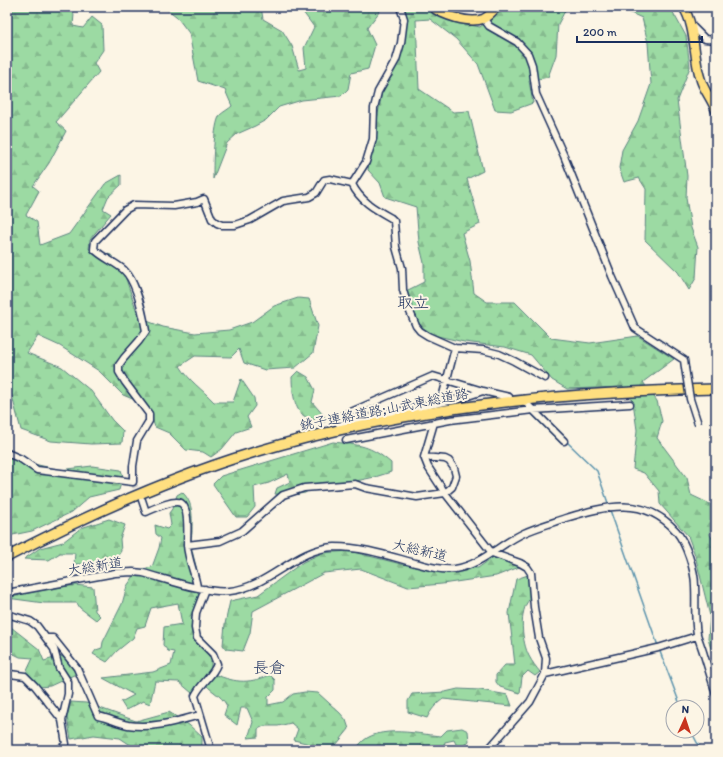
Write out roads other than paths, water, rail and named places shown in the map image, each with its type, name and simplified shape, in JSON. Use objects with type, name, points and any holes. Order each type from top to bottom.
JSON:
[{"type":"highway","name":"銚子連絡道路;山武東総道路","points":[[7,557],[84,518],[129,498],[211,466],[303,438],[370,423],[463,407],[622,392],[716,389]]},
{"type":"main road","points":[[432,7],[445,15],[469,20],[484,19],[497,7]]},
{"type":"main road","points":[[683,7],[687,13],[690,24],[699,76],[716,111]]},
{"type":"street","points":[[352,184],[366,162],[373,139],[374,108],[378,92],[396,60],[401,43],[404,19],[400,7]]},
{"type":"street","points":[[484,19],[489,26],[517,42],[528,54],[532,65],[536,94],[564,156],[612,276],[635,328],[684,360],[690,399],[698,424]]},
{"type":"street","points":[[690,24],[705,39],[716,40]]},
{"type":"street","points":[[7,453],[21,459],[37,470],[133,482],[133,466],[138,441],[149,420],[149,414],[119,372],[120,365],[146,331],[136,291],[130,276],[124,269],[94,249],[96,241],[125,210],[134,205],[174,206],[197,202],[204,199],[212,219],[222,225],[234,225],[250,220],[283,201],[309,197],[316,193],[324,180],[330,179],[352,184],[365,202],[394,221],[396,247],[402,268],[403,290],[408,307],[416,326],[420,331],[455,348],[483,350],[499,354],[514,360],[546,378]]},
{"type":"street","points":[[441,402],[455,348]]},
{"type":"street","points":[[483,392],[459,399],[339,424],[337,418],[433,376],[483,392],[509,397]]},
{"type":"street","points":[[525,401],[564,441]]},
{"type":"street","points":[[346,440],[450,420],[533,410],[630,404]]},
{"type":"street","points":[[434,423],[424,457],[428,467],[445,493],[492,553],[520,563],[527,567],[531,573],[539,638],[546,658],[545,674],[530,702],[488,750]]},
{"type":"street","points":[[187,545],[220,541],[242,531],[283,495],[304,488],[355,484],[372,489],[416,497],[445,493],[452,487],[456,476],[454,468],[449,461],[445,459],[424,457]]},
{"type":"street","points":[[142,500],[146,512],[175,502],[181,504],[186,512],[188,556],[196,578],[197,587]]},
{"type":"street","name":"大総新道","points":[[7,593],[115,573],[133,572],[143,573],[205,589],[229,592],[253,585],[308,554],[327,548],[354,548],[373,551],[447,570],[471,565],[524,533],[596,509],[620,506],[639,508],[653,513],[664,520],[676,531],[685,545],[696,584],[695,617],[697,636],[716,694]]},
{"type":"street","points":[[205,589],[196,613],[195,628],[197,638],[213,654],[217,664],[215,670],[197,690],[195,696],[211,750]]},
{"type":"street","points":[[7,614],[30,621],[37,626],[54,649],[59,668],[68,682],[68,694],[62,720],[66,744],[59,750]]},
{"type":"street","points":[[545,674],[658,648],[697,636]]},
{"type":"street","points":[[47,638],[53,638],[77,668],[98,716],[128,725],[148,726],[166,724],[200,715]]},
{"type":"street","points":[[7,676],[10,674],[25,676],[35,686],[62,720]]},
{"type":"waterway","points":[[566,441],[597,471],[609,506]]},
{"type":"waterway","points":[[610,510],[658,646]]},
{"type":"waterway","points":[[659,649],[678,699]]},
{"type":"waterway","points":[[695,739],[701,750]]},
{"type":"tunnel","points":[[434,423],[441,402]]},
{"type":"tunnel","points":[[133,482],[140,497]]},
{"type":"district","name":"取立","points":[[413,302]]},
{"type":"district","name":"長倉","points":[[269,667]]}]
